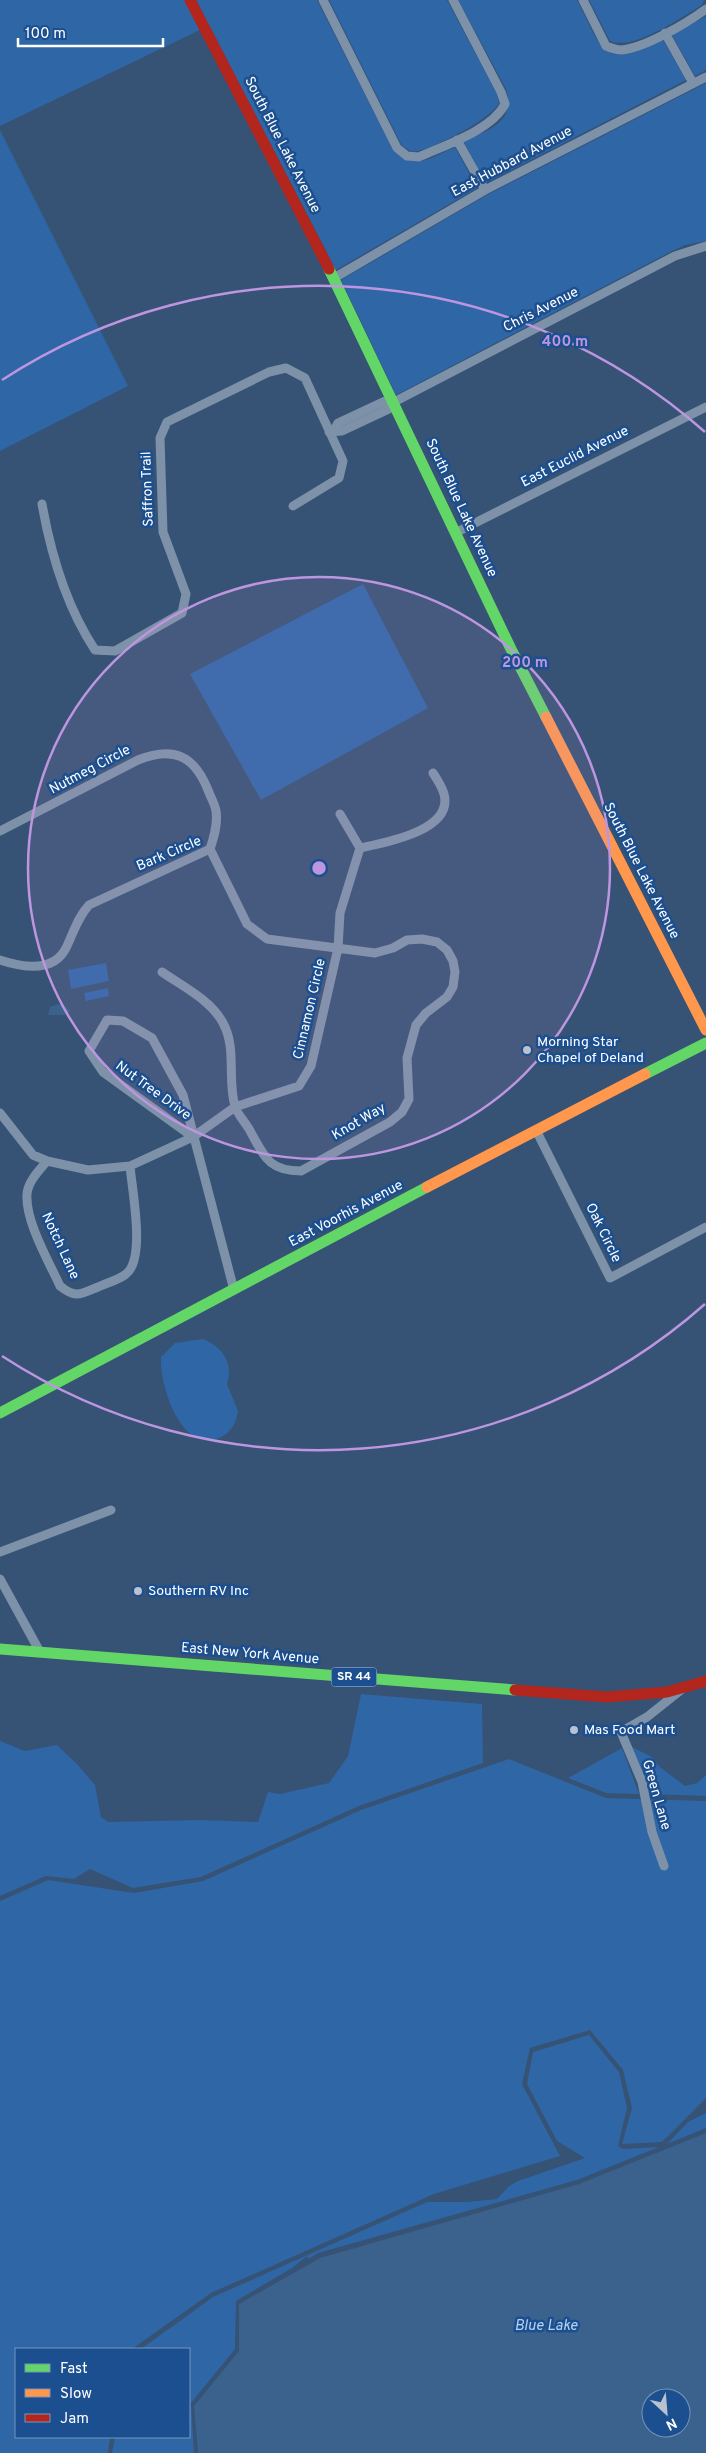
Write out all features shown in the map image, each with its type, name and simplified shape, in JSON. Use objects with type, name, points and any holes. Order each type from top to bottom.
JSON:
[{"type":"main road","name":"South Blue Lake Avenue","points":[[190,0],[334,278],[392,403],[457,532],[511,649],[706,1030]]},
{"type":"main road","name":"East Voorhis Avenue","points":[[0,1413],[536,1130],[706,1043]]},
{"type":"main road","name":"East New York Avenue","points":[[0,1649],[589,1696],[638,1696],[682,1689],[706,1681]]},
{"type":"street","points":[[323,0],[397,148],[407,156],[419,157],[491,122],[500,113],[505,104],[501,92],[453,0]]},
{"type":"street","points":[[583,0],[606,46],[618,50],[632,48],[665,33],[706,9]]},
{"type":"street","points":[[665,33],[693,83]]},
{"type":"street","name":"East Hubbard Avenue","points":[[334,278],[484,190],[706,77]]},
{"type":"street","points":[[457,140],[484,190]]},
{"type":"street","name":"Chris Avenue","points":[[331,431],[342,431],[389,408],[392,403],[675,256],[706,246]]},
{"type":"street","name":"Saffron Trail","points":[[42,504],[49,541],[59,574],[84,632],[95,650],[115,651],[182,613],[186,594],[164,532],[160,438],[167,422],[269,372],[286,368],[305,378],[331,431],[343,461],[339,478],[293,506]]},
{"type":"street","name":"East Euclid Avenue","points":[[457,532],[706,407]]},
{"type":"street","name":"Nutmeg Circle","points":[[0,831],[138,760],[151,755],[182,755],[193,764],[204,779],[216,811],[216,829],[210,849]]},
{"type":"street","points":[[340,814],[360,848],[396,841],[418,832],[436,819],[443,808],[445,795],[433,773]]},
{"type":"street","name":"Cinnamon Circle","points":[[0,1114],[33,1155],[47,1161],[88,1170],[130,1166],[193,1137],[235,1107],[299,1086],[311,1066],[338,948],[340,913],[360,848]]},
{"type":"street","name":"Bark Circle","points":[[0,960],[32,968],[58,960],[67,948],[80,915],[89,906],[210,849],[247,924],[267,939],[338,948]]},
{"type":"street","name":"Knot Way","points":[[162,972],[205,1002],[224,1024],[231,1056],[235,1107],[267,1161],[276,1168],[301,1171],[390,1122],[402,1112],[409,1099],[407,1058],[416,1025],[426,1012],[447,997],[453,987],[454,961],[447,950],[437,942],[422,938],[407,940],[393,948],[375,953],[338,948]]},
{"type":"street","name":"Nut Tree Drive","points":[[193,1137],[103,1072],[89,1051],[107,1020],[123,1021],[152,1038],[183,1095],[234,1290]]},
{"type":"street","name":"Oak Circle","points":[[536,1130],[610,1278],[706,1227]]},
{"type":"street","name":"Notch Lane","points":[[47,1161],[34,1175],[27,1192],[28,1208],[60,1286],[69,1294],[80,1295],[126,1274],[134,1264],[137,1250],[130,1166]]},
{"type":"street","points":[[0,1552],[111,1510]]},
{"type":"street","points":[[0,1578],[40,1652]]},
{"type":"street","name":"Green Lane","points":[[664,1866],[652,1832],[642,1782],[621,1732],[647,1717],[682,1689]]},
{"type":"shaded area","points":[[0,0],[185,0],[200,30],[0,126]]},
{"type":"shaded area","points":[[196,0],[317,0],[394,152],[402,158],[417,161],[432,158],[455,147],[477,188],[336,270]]},
{"type":"shaded area","points":[[329,0],[447,0],[497,94],[499,103],[486,117],[449,138],[418,151],[407,149],[401,144]]},
{"type":"shaded area","points":[[458,0],[577,0],[600,44],[607,51],[616,54],[627,54],[663,40],[686,80],[486,183],[464,142],[498,123],[504,117],[508,101],[506,89]]},
{"type":"shaded area","points":[[589,0],[704,0],[702,5],[657,32],[620,43],[610,41]]},
{"type":"shaded area","points":[[706,16],[706,70],[695,76],[672,35]]},
{"type":"shaded area","points":[[706,83],[706,241],[685,245],[672,251],[396,395],[341,280],[487,195]]},
{"type":"shaded area","points":[[0,130],[128,386],[0,451]]},
{"type":"shaded area","points":[[363,584],[428,708],[261,800],[190,674]]},
{"type":"shaded area","points":[[106,963],[109,981],[71,989],[68,970]]},
{"type":"shaded area","points":[[108,988],[109,996],[86,1001],[84,993]]},
{"type":"shaded area","points":[[203,1339],[216,1346],[225,1356],[229,1369],[227,1384],[238,1411],[232,1428],[223,1436],[209,1441],[196,1438],[185,1429],[176,1416],[169,1401],[161,1369],[161,1357],[175,1343]]},
{"type":"shaded area","points":[[361,1694],[482,1704],[483,1763],[359,1806],[201,1877],[133,1888],[90,1869],[74,1879],[46,1876],[0,1896],[0,1741],[25,1751],[57,1745],[95,1785],[101,1817],[108,1822],[201,1820],[258,1822],[268,1792],[280,1794],[329,1783],[348,1756]]},
{"type":"shaded area","points":[[632,1747],[652,1757],[660,1767],[685,1786],[697,1783],[706,1775],[706,1796],[649,1794]]},
{"type":"shaded area","points":[[622,1748],[639,1794],[606,1793],[568,1778]]},
{"type":"shaded area","points":[[509,1759],[606,1798],[706,1801],[706,2098],[662,2142],[622,2144],[632,2108],[623,2070],[590,2030],[530,2048],[522,2084],[560,2156],[434,2194],[211,2293],[133,2348],[15,2348],[15,2438],[110,2438],[108,2453],[0,2453],[0,1901],[48,1880],[134,1893],[203,1881],[361,1810]]},
{"type":"shaded area","points":[[589,2035],[619,2072],[627,2108],[618,2146],[623,2149],[659,2147],[577,2180],[318,2253],[308,2259],[307,2256],[292,2268],[236,2301],[235,2349],[191,2403],[194,2453],[112,2453],[115,2438],[190,2438],[190,2348],[142,2348],[213,2297],[427,2202],[467,2202],[497,2199],[509,2186],[518,2181],[585,2158],[557,2141],[527,2084],[533,2052]]},
{"type":"shaded area","points":[[706,2113],[706,2128],[667,2144],[688,2122]]},
{"type":"water","points":[[62,1003],[69,1010],[69,1013],[65,1015],[48,1015],[50,1007]]},
{"type":"water","name":"Blue Lake","points":[[706,2133],[706,2453],[198,2453],[194,2406],[239,2351],[239,2304],[320,2258],[579,2184]]},
{"type":"traffic: fast","points":[[329,269],[511,649],[546,717]]},
{"type":"traffic: fast","points":[[645,1074],[706,1043]]},
{"type":"traffic: fast","points":[[0,1413],[427,1187]]},
{"type":"traffic: fast","points":[[0,1649],[515,1690]]},
{"type":"traffic: slow","points":[[546,717],[706,1030]]},
{"type":"traffic: slow","points":[[427,1187],[645,1074]]},
{"type":"traffic: jam","points":[[190,0],[329,269]]},
{"type":"traffic: jam","points":[[515,1690],[607,1697],[667,1692],[706,1681]]},
{"type":"place","name":"Morning Star Chapel of Deland","points":[[527,1050]]},
{"type":"place","name":"Southern RV Inc","points":[[138,1591]]},
{"type":"place","name":"Mas Food Mart","points":[[574,1730]]}]
